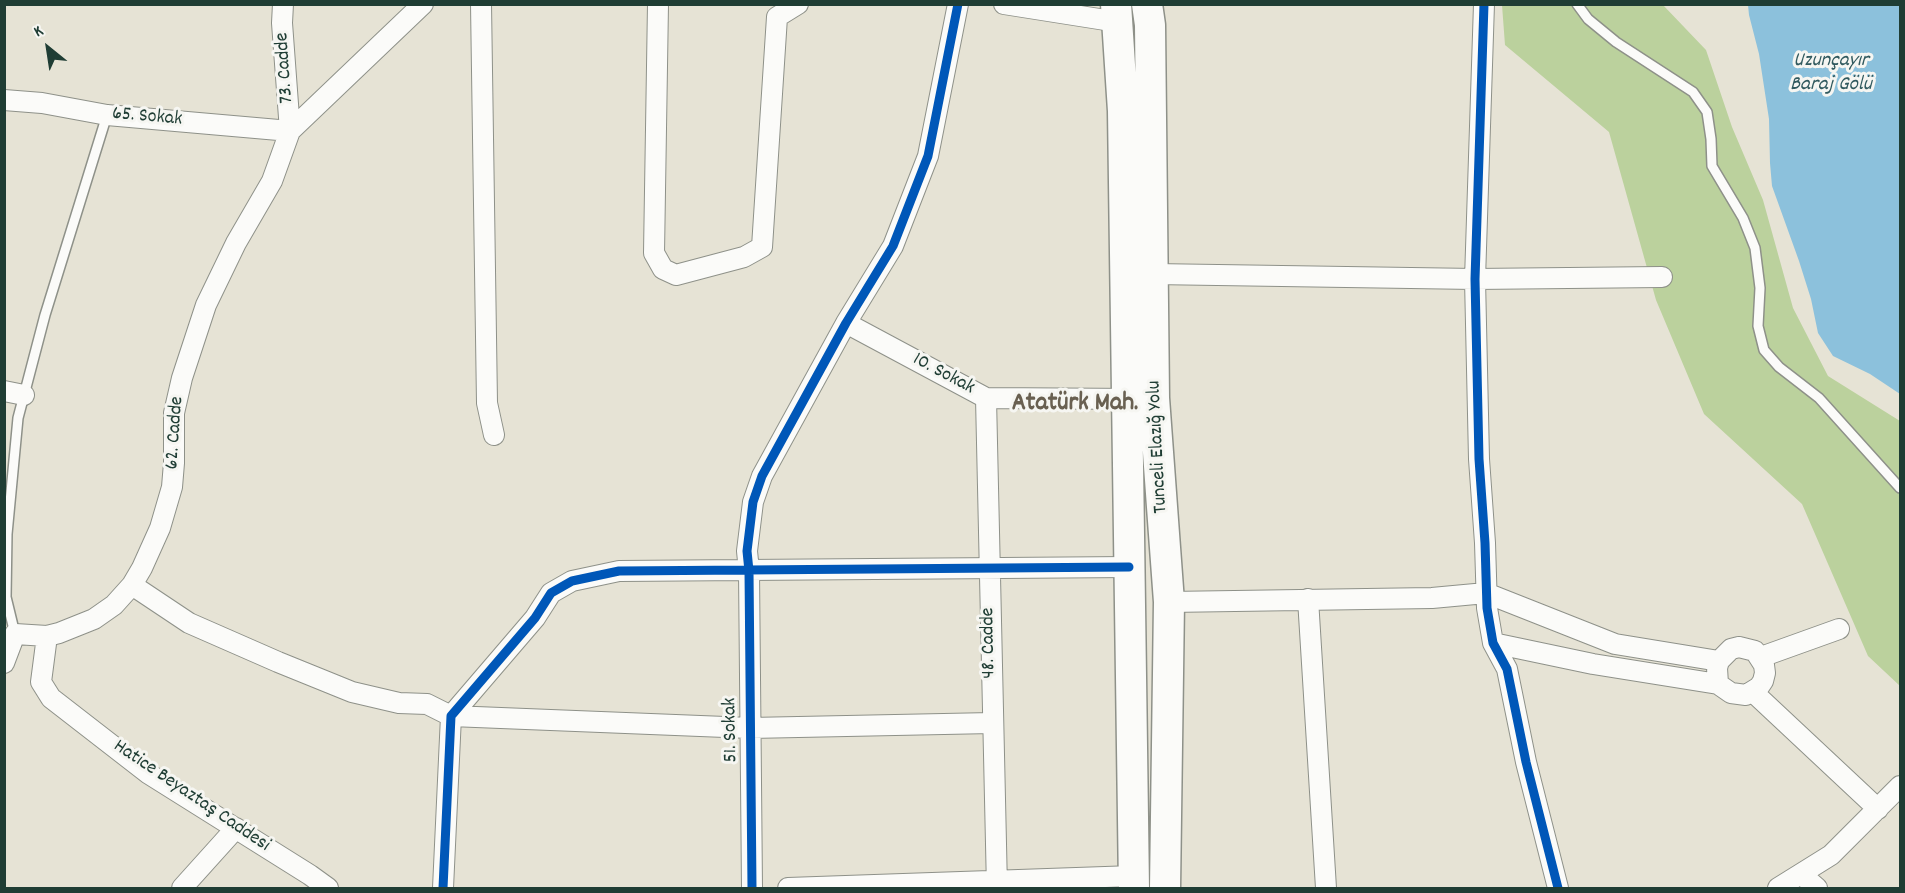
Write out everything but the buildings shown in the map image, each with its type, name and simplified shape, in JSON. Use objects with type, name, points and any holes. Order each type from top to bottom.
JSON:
[{"type":"main road","name":"Tunceli Elazığ Yolu","points":[[1134,882],[1130,567],[1141,399],[1153,274],[1148,4]]},
{"type":"main road","name":"Tunceli Elazığ Yolu","points":[[1117,13],[1141,399],[1169,602],[1165,888]]},
{"type":"street","name":"73. Cadde","points":[[283,4],[282,23],[290,131]]},
{"type":"street","points":[[290,131],[423,4]]},
{"type":"street","points":[[481,4],[487,403],[494,435]]},
{"type":"street","points":[[658,4],[655,75],[654,253],[663,269],[676,274],[744,258],[762,247],[777,18],[798,4]]},
{"type":"street","name":"51. Sokak","points":[[752,888],[747,550],[753,502],[762,476],[846,324],[893,246],[928,156],[958,4]]},
{"type":"street","points":[[1004,4],[1117,13]]},
{"type":"street","points":[[1484,4],[1475,279],[1479,459],[1486,593],[1493,643],[1507,669],[1558,888]]},
{"type":"street","name":"65. Sokak","points":[[4,100],[42,103],[107,115],[290,131]]},
{"type":"street","name":"62. Cadde","points":[[10,634],[47,636],[93,619],[114,605],[132,585],[142,568],[160,528],[172,487],[174,413],[182,378],[206,305],[236,243],[272,181],[290,131]]},
{"type":"street","points":[[1153,274],[1475,279],[1662,277]]},
{"type":"street","name":"10. Sokak","points":[[846,324],[986,398],[1141,399]]},
{"type":"street","points":[[4,391],[24,395]]},
{"type":"street","name":"48. Cadde","points":[[986,398],[997,885]]},
{"type":"street","points":[[443,888],[451,716],[535,618],[551,593],[572,581],[619,572],[1130,567]]},
{"type":"street","points":[[132,585],[189,623],[278,662],[352,692],[399,703],[427,705],[451,716],[750,728],[992,723]]},
{"type":"street","points":[[1169,602],[1432,598],[1486,593],[1615,645],[1719,661]]},
{"type":"street","points":[[1308,599],[1326,888]]},
{"type":"street","points":[[1761,657],[1839,629]]},
{"type":"street","points":[[4,663],[10,634]]},
{"type":"street","name":"Hatice Beyaztaş Caddesi","points":[[47,636],[41,682],[51,698],[149,774],[328,888]]},
{"type":"street","points":[[1493,643],[1593,664],[1718,684],[1738,695],[1753,692],[1763,681],[1765,673],[1761,657],[1755,651],[1739,647],[1731,649],[1719,661],[1718,684]]},
{"type":"street","points":[[1753,692],[1878,809]]},
{"type":"street","points":[[1778,888],[1831,855],[1900,786]]},
{"type":"street","points":[[182,888],[236,828]]},
{"type":"street","points":[[1801,874],[1817,888]]},
{"type":"street","points":[[788,888],[1134,882]]},
{"type":"lane","points":[[1576,4],[1588,19],[1616,42],[1694,92],[1707,112],[1712,166],[1743,218],[1755,248],[1760,288],[1758,326],[1764,350],[1779,367],[1819,398],[1900,488]]},
{"type":"lane","points":[[10,634],[6,597],[7,534],[18,418],[45,315],[107,115]]},
{"type":"green space","points":[[1502,5],[1663,5],[1706,50],[1732,127],[1763,200],[1793,308],[1828,376],[1900,421],[1900,686],[1868,656],[1802,504],[1704,414],[1656,300],[1609,132],[1505,45]]},
{"type":"water","name":"Uzunçayır Baraj Gölü","points":[[1748,5],[1900,5],[1900,394],[1870,374],[1833,356],[1818,333],[1811,299],[1772,186],[1769,119],[1759,54]]},
{"type":"cycle path","points":[[752,888],[747,551],[753,502],[762,476],[846,323],[893,246],[928,156],[958,4]]},
{"type":"cycle path","points":[[1484,4],[1475,279],[1479,459],[1487,608],[1493,643],[1507,669],[1526,762],[1558,888]]},
{"type":"cycle path","points":[[443,888],[451,716],[535,618],[551,593],[572,581],[619,571],[1129,567]]},
{"type":"district","name":"Atatürk Mah.","points":[[1075,405]]}]
